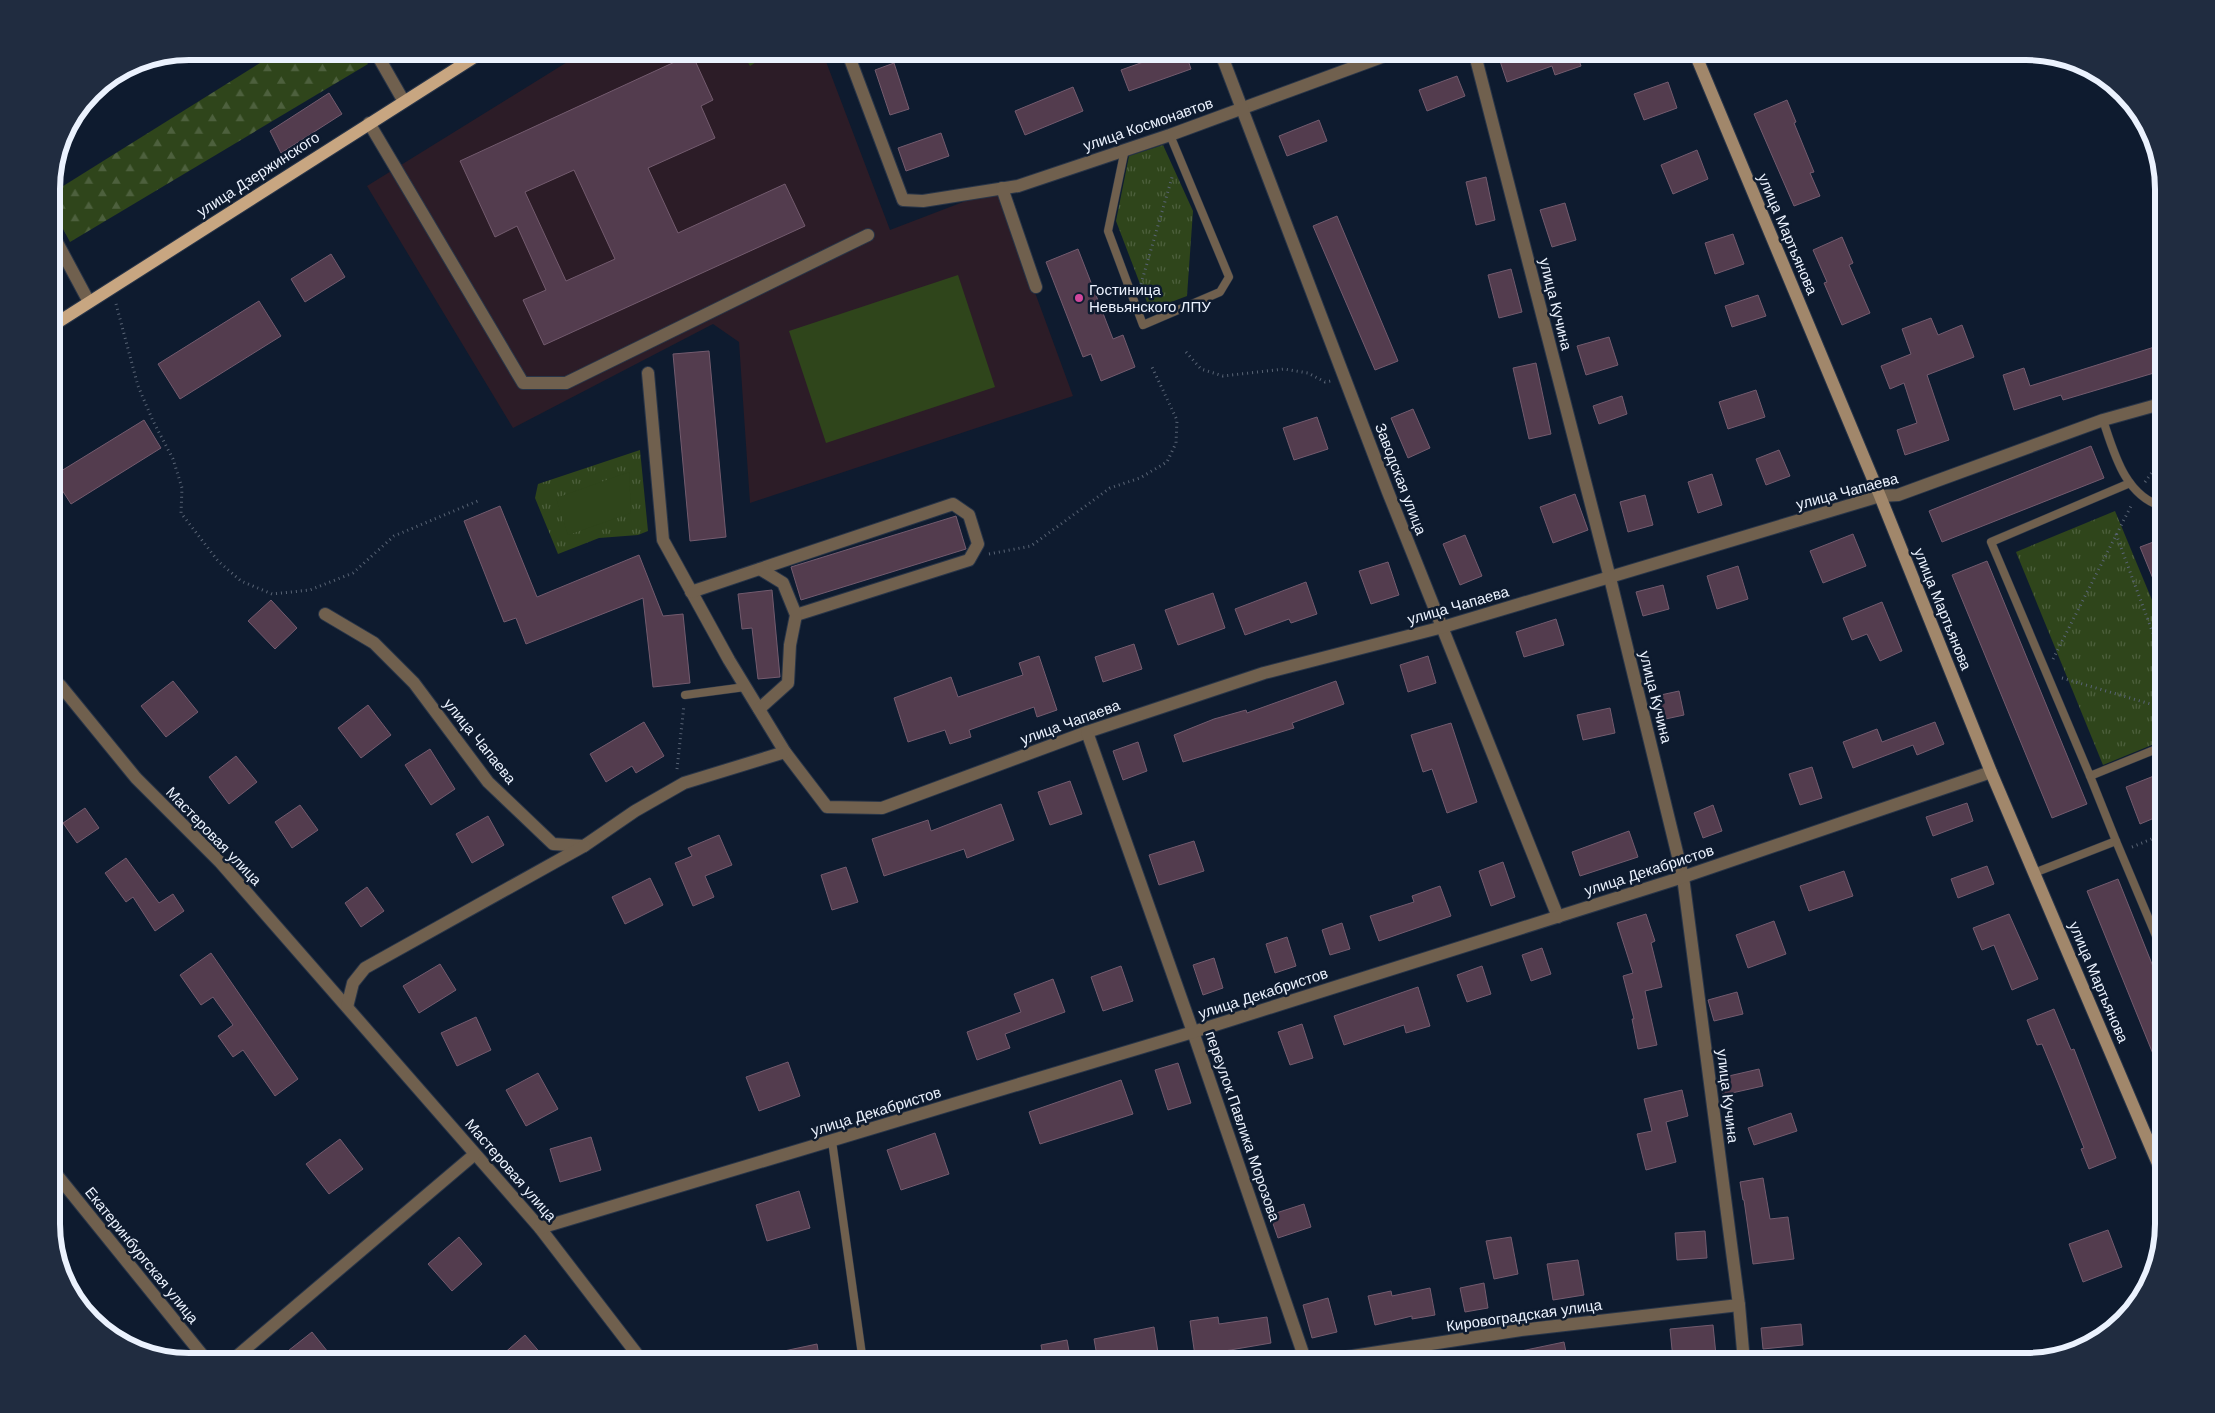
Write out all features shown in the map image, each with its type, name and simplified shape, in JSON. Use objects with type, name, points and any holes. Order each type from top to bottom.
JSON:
[{"type":"main road","name":"улица Дзержинского","points":[[60,321],[403,100],[469,60]]},
{"type":"main road","name":"улица Мартьянова","points":[[1698,60],[1880,496],[1991,772],[2155,1157]]},
{"type":"street","points":[[380,60],[403,100]]},
{"type":"street","name":"улица Космонавтов","points":[[850,60],[903,200],[923,201],[1018,186],[1170,135],[1373,60]]},
{"type":"street","name":"Заводская улица","points":[[1223,60],[1345,378],[1558,917]]},
{"type":"street","name":"улица Кучина","points":[[1476,60],[1610,578],[1683,877],[1739,1305],[1743,1353]]},
{"type":"street","points":[[369,123],[523,384],[566,383],[868,235]]},
{"type":"street","points":[[1002,188],[1036,286]]},
{"type":"street","points":[[60,248],[89,302]]},
{"type":"street","name":"улица Чапаева","points":[[648,373],[663,540],[745,687],[785,752],[827,807],[882,808],[1087,732],[1264,673],[1443,627],[1880,496],[1898,495],[2103,420],[2155,406]]},
{"type":"street","points":[[692,592],[953,504],[969,515],[978,544],[969,560],[796,615]]},
{"type":"street","points":[[759,709],[788,683],[790,645],[796,615],[784,583],[760,569]]},
{"type":"street","name":"улица Чапаева","points":[[325,614],[374,643],[414,683],[488,782],[553,844],[584,846]]},
{"type":"street","name":"Мастеровая улица","points":[[60,685],[136,778],[220,862],[540,1228],[636,1353]]},
{"type":"street","name":"переулок Павлика Морозова","points":[[1087,732],[1193,1032],[1303,1353]]},
{"type":"street","points":[[346,1007],[353,984],[365,968],[584,846],[684,783],[785,752]]},
{"type":"street","name":"улица Декабристов","points":[[540,1228],[1193,1032],[1683,877],[1991,772]]},
{"type":"street","points":[[241,1353],[475,1154]]},
{"type":"street","name":"Екатеринбургская улица","points":[[60,1179],[201,1353]]},
{"type":"street","name":"Кировоградская улица","points":[[1372,1353],[1521,1330],[1739,1305]]},
{"type":"lane","points":[[1124,149],[1108,231],[1143,325],[1220,292],[1229,277],[1170,135]]},
{"type":"lane","points":[[2103,420],[2119,466],[2138,493],[2155,502]]},
{"type":"lane","points":[[2130,482],[1991,542],[2155,933]]},
{"type":"lane","points":[[685,695],[745,687]]},
{"type":"lane","points":[[2090,776],[2155,750]]},
{"type":"lane","points":[[2034,873],[2116,842]]},
{"type":"lane","points":[[832,1141],[862,1353]]},
{"type":"path","points":[[1136,304],[1178,154]]},
{"type":"path","points":[[112,286],[138,386],[152,421],[173,459],[182,488],[181,513],[218,561],[241,581],[272,594],[310,590],[353,573],[394,536],[480,500]]},
{"type":"path","points":[[1186,352],[1200,369],[1223,376],[1284,368],[1308,373],[1325,382],[1345,378]]},
{"type":"path","points":[[972,555],[999,554],[1031,546],[1110,488],[1140,478],[1167,462],[1176,443],[1178,420],[1151,365]]},
{"type":"path","points":[[2155,469],[2138,493],[2116,534],[2046,673],[2155,706]]},
{"type":"path","points":[[2116,534],[2155,639]]},
{"type":"path","points":[[672,790],[677,769],[685,695]]},
{"type":"path","points":[[2121,852],[2155,838]]},
{"type":"shaded area","points":[[570,60],[825,60],[890,230],[997,189],[1073,396],[750,503],[739,342],[713,324],[513,428],[367,186]]},
{"type":"green space","points":[[265,60],[366,60],[368,64],[70,242],[60,223],[60,188]]},
{"type":"green space","points":[[746,60],[760,60],[750,66]]},
{"type":"green space","points":[[1163,145],[1193,211],[1187,296],[1150,310],[1116,221],[1129,156]]},
{"type":"green space","points":[[958,275],[995,387],[826,443],[789,331]]},
{"type":"green space","points":[[640,450],[648,531],[638,535],[599,538],[558,554],[535,498],[538,484]]},
{"type":"green space","points":[[629,472],[631,513],[568,535],[556,498]]},
{"type":"green space","points":[[2115,511],[2155,607],[2155,744],[2103,765],[2016,552]]},
{"type":"building","points":[[679,60],[695,60],[713,100],[701,106],[715,138],[648,168],[678,233],[785,184],[805,226],[544,345],[523,300],[546,290],[517,226],[495,237],[460,161]],"holes":[[[574,170],[615,259],[566,281],[525,192]]]},
{"type":"building","points":[[1149,60],[1188,60],[1191,69],[1129,91],[1121,70]]},
{"type":"building","points":[[1500,60],[1579,60],[1581,66],[1555,75],[1552,66],[1507,82]]},
{"type":"building","points":[[894,63],[909,109],[890,115],[875,70]]},
{"type":"building","points":[[1457,76],[1465,96],[1427,111],[1419,90]]},
{"type":"building","points":[[1668,82],[1677,108],[1644,120],[1634,94]]},
{"type":"building","points":[[1073,87],[1083,111],[1025,135],[1015,111]]},
{"type":"building","points":[[329,93],[342,114],[281,153],[270,131]]},
{"type":"building","points":[[1787,100],[1796,122],[1794,123],[1814,172],[1810,173],[1820,196],[1794,206],[1754,114]]},
{"type":"building","points":[[1319,120],[1327,141],[1287,156],[1279,136]]},
{"type":"building","points":[[941,133],[949,156],[906,171],[898,148]]},
{"type":"building","points":[[1697,150],[1708,179],[1673,194],[1661,165]]},
{"type":"building","points":[[1486,177],[1495,220],[1476,225],[1466,182]]},
{"type":"building","points":[[1565,203],[1576,240],[1552,247],[1540,210]]},
{"type":"building","points":[[1337,216],[1398,361],[1375,370],[1313,226]]},
{"type":"building","points":[[1733,234],[1744,264],[1715,274],[1705,243]]},
{"type":"building","points":[[1842,237],[1853,263],[1849,265],[1870,313],[1842,325],[1824,283],[1827,282],[1813,250]]},
{"type":"building","name":"Гостиница Невьянского ЛПУ","points":[[1078,249],[1113,339],[1123,335],[1135,367],[1101,381],[1091,354],[1083,357],[1046,262]]},
{"type":"building","points":[[331,254],[345,277],[305,302],[291,279]]},
{"type":"building","points":[[1511,269],[1522,312],[1499,318],[1488,275]]},
{"type":"building","points":[[1758,295],[1766,316],[1732,327],[1725,306]]},
{"type":"building","points":[[259,301],[281,336],[180,399],[158,364]]},
{"type":"building","points":[[1931,318],[1938,335],[1962,325],[1974,357],[1927,375],[1949,440],[1905,455],[1897,430],[1917,423],[1904,383],[1890,389],[1881,366],[1911,354],[1902,329]]},
{"type":"building","points":[[1609,337],[1618,365],[1586,375],[1577,346]]},
{"type":"building","points":[[2155,347],[2155,373],[2063,400],[2061,395],[2014,410],[2003,375],[2024,368],[2030,386]]},
{"type":"building","points":[[709,351],[726,537],[690,541],[673,354]]},
{"type":"building","points":[[1536,363],[1551,434],[1529,439],[1513,368]]},
{"type":"building","points":[[1756,390],[1765,417],[1728,429],[1719,402]]},
{"type":"building","points":[[1622,396],[1627,414],[1599,424],[1593,406]]},
{"type":"building","points":[[1413,409],[1430,448],[1408,458],[1391,418]]},
{"type":"building","points":[[1317,417],[1328,449],[1294,460],[1283,428]]},
{"type":"building","points":[[144,420],[161,448],[71,504],[60,487],[60,472]]},
{"type":"building","points":[[2091,446],[2104,478],[1942,542],[1929,511]]},
{"type":"building","points":[[1779,450],[1790,476],[1766,485],[1756,459]]},
{"type":"building","points":[[1712,474],[1722,505],[1698,513],[1688,482]]},
{"type":"building","points":[[1575,494],[1588,530],[1553,543],[1540,507]]},
{"type":"building","points":[[1645,495],[1653,525],[1628,532],[1620,502]]},
{"type":"building","points":[[500,506],[537,597],[639,555],[663,616],[683,614],[690,683],[653,687],[643,598],[526,644],[516,618],[504,622],[464,521]]},
{"type":"building","points":[[956,516],[966,549],[801,600],[791,567]]},
{"type":"building","points":[[1853,534],[1866,566],[1823,583],[1810,551]]},
{"type":"building","points":[[1465,535],[1482,576],[1460,585],[1443,544]]},
{"type":"building","points":[[2155,541],[2155,584],[2140,547]]},
{"type":"building","points":[[1987,561],[2087,804],[2052,818],[1952,575]]},
{"type":"building","points":[[1388,562],[1399,595],[1371,604],[1359,571]]},
{"type":"building","points":[[1738,566],[1748,599],[1717,609],[1707,576]]},
{"type":"building","points":[[1306,582],[1317,614],[1291,623],[1289,619],[1245,635],[1235,609]]},
{"type":"building","points":[[1663,585],[1669,609],[1643,616],[1636,592]]},
{"type":"building","points":[[772,590],[780,677],[758,679],[752,628],[742,629],[738,594]]},
{"type":"building","points":[[1213,593],[1225,628],[1178,645],[1165,610]]},
{"type":"building","points":[[271,600],[297,628],[275,649],[248,621]]},
{"type":"building","points":[[1882,602],[1902,651],[1880,661],[1867,634],[1852,640],[1843,618]]},
{"type":"building","points":[[1556,619],[1564,645],[1524,657],[1516,632]]},
{"type":"building","points":[[1134,644],[1142,669],[1103,682],[1095,657]]},
{"type":"building","points":[[1039,656],[1057,710],[1037,717],[1034,707],[969,730],[971,737],[950,744],[945,730],[908,742],[894,698],[951,677],[958,697],[1023,675],[1019,663]]},
{"type":"building","points":[[1428,656],[1436,683],[1408,692],[1400,665]]},
{"type":"building","points":[[173,681],[198,712],[166,737],[141,706]]},
{"type":"building","points":[[1336,681],[1344,704],[1292,723],[1294,728],[1183,762],[1174,735],[1214,719],[1246,710],[1247,713]]},
{"type":"building","points":[[1679,691],[1684,715],[1661,720],[1656,696]]},
{"type":"building","points":[[368,705],[391,735],[361,758],[338,728]]},
{"type":"building","points":[[1610,708],[1615,733],[1583,740],[1577,715]]},
{"type":"building","points":[[644,722],[664,756],[636,773],[632,766],[606,782],[590,754]]},
{"type":"building","points":[[1935,722],[1944,744],[1917,755],[1913,745],[1853,768],[1843,742],[1877,729],[1882,742]]},
{"type":"building","points":[[1451,723],[1477,802],[1447,813],[1432,769],[1423,772],[1411,735]]},
{"type":"building","points":[[1138,742],[1147,771],[1123,780],[1113,751]]},
{"type":"building","points":[[430,749],[455,789],[431,805],[405,765]]},
{"type":"building","points":[[236,756],[257,782],[229,804],[209,777]]},
{"type":"building","points":[[1812,767],[1822,798],[1800,805],[1789,774]]},
{"type":"building","points":[[2155,776],[2155,818],[2140,824],[2126,787]]},
{"type":"building","points":[[1070,781],[1082,814],[1050,825],[1038,792]]},
{"type":"building","points":[[1967,803],[1973,821],[1933,836],[1926,817]]},
{"type":"building","points":[[1001,804],[1014,840],[967,858],[964,849],[884,876],[872,839],[928,820],[931,831]]},
{"type":"building","points":[[300,805],[318,830],[292,848],[275,822]]},
{"type":"building","points":[[1713,805],[1722,831],[1703,838],[1694,813]]},
{"type":"building","points":[[85,808],[99,828],[77,843],[63,823]]},
{"type":"building","points":[[488,816],[504,845],[472,863],[456,834]]},
{"type":"building","points":[[1629,831],[1638,857],[1580,876],[1572,852]]},
{"type":"building","points":[[719,835],[732,865],[705,876],[714,897],[693,906],[675,863],[692,856],[688,848]]},
{"type":"building","points":[[1194,841],[1204,871],[1159,885],[1149,855]]},
{"type":"building","points":[[126,858],[159,903],[173,894],[184,911],[155,931],[133,897],[126,902],[105,873]]},
{"type":"building","points":[[1503,862],[1515,897],[1491,906],[1479,871]]},
{"type":"building","points":[[1987,866],[1994,884],[1958,898],[1951,879]]},
{"type":"building","points":[[846,867],[858,902],[832,910],[821,875]]},
{"type":"building","points":[[1844,871],[1853,896],[1809,911],[1800,886]]},
{"type":"building","points":[[650,878],[663,905],[625,924],[612,897]]},
{"type":"building","points":[[2118,879],[2155,972],[2155,1059],[2087,891]]},
{"type":"building","points":[[1440,886],[1451,916],[1379,941],[1370,916],[1414,902],[1412,896]]},
{"type":"building","points":[[367,887],[384,911],[361,927],[345,903]]},
{"type":"building","points":[[1646,914],[1655,941],[1651,943],[1662,987],[1645,991],[1657,1045],[1638,1049],[1632,1019],[1634,1019],[1623,976],[1633,973],[1617,923]]},
{"type":"building","points":[[2009,914],[2038,979],[2012,990],[1994,945],[1982,950],[1973,928]]},
{"type":"building","points":[[1774,921],[1786,954],[1748,968],[1736,935]]},
{"type":"building","points":[[1342,923],[1350,949],[1330,955],[1322,930]]},
{"type":"building","points":[[1287,937],[1296,966],[1275,973],[1266,944]]},
{"type":"building","points":[[1542,948],[1551,974],[1531,981],[1522,955]]},
{"type":"building","points":[[211,953],[298,1079],[275,1096],[243,1050],[233,1057],[218,1036],[233,1025],[213,997],[201,1005],[180,975]]},
{"type":"building","points":[[1214,958],[1223,988],[1203,995],[1193,965]]},
{"type":"building","points":[[440,964],[456,990],[419,1013],[403,986]]},
{"type":"building","points":[[1121,966],[1133,1001],[1103,1011],[1091,977]]},
{"type":"building","points":[[1482,966],[1491,994],[1467,1002],[1457,975]]},
{"type":"building","points":[[1053,979],[1065,1012],[1005,1034],[1010,1048],[977,1060],[967,1032],[1021,1012],[1014,994]]},
{"type":"building","points":[[1418,987],[1430,1026],[1406,1033],[1404,1025],[1344,1045],[1334,1016]]},
{"type":"building","points":[[1737,992],[1743,1014],[1714,1021],[1708,1000]]},
{"type":"building","points":[[2054,1009],[2071,1050],[2074,1049],[2116,1158],[2089,1169],[2081,1149],[2084,1148],[2042,1044],[2037,1045],[2027,1020]]},
{"type":"building","points":[[476,1017],[491,1050],[457,1066],[441,1033]]},
{"type":"building","points":[[1302,1024],[1313,1058],[1290,1065],[1278,1032]]},
{"type":"building","points":[[788,1062],[800,1096],[759,1111],[746,1077]]},
{"type":"building","points":[[1178,1063],[1191,1103],[1168,1110],[1155,1070]]},
{"type":"building","points":[[1759,1069],[1763,1086],[1723,1095],[1720,1078]]},
{"type":"building","points":[[538,1073],[558,1109],[526,1126],[506,1090]]},
{"type":"building","points":[[1121,1080],[1133,1114],[1040,1144],[1029,1112]]},
{"type":"building","points":[[1682,1090],[1688,1116],[1666,1122],[1676,1162],[1646,1170],[1637,1134],[1652,1131],[1644,1099]]},
{"type":"building","points":[[1791,1113],[1797,1131],[1754,1145],[1748,1128]]},
{"type":"building","points":[[935,1133],[949,1174],[901,1190],[887,1150]]},
{"type":"building","points":[[591,1137],[601,1170],[560,1182],[550,1149]]},
{"type":"building","points":[[340,1139],[363,1169],[329,1194],[306,1164]]},
{"type":"building","points":[[1763,1178],[1770,1219],[1788,1217],[1794,1259],[1753,1264],[1740,1182]]},
{"type":"building","points":[[799,1191],[810,1228],[767,1241],[756,1205]]},
{"type":"building","points":[[1304,1204],[1311,1227],[1278,1238],[1270,1215]]},
{"type":"building","points":[[2108,1230],[2122,1267],[2083,1282],[2069,1244]]},
{"type":"building","points":[[1705,1231],[1707,1258],[1677,1260],[1675,1233]]},
{"type":"building","points":[[459,1237],[482,1264],[452,1291],[428,1264]]},
{"type":"building","points":[[1511,1237],[1518,1274],[1494,1279],[1486,1241]]},
{"type":"building","points":[[1578,1260],[1584,1295],[1553,1300],[1547,1264]]},
{"type":"building","points":[[1484,1283],[1488,1308],[1465,1312],[1460,1288]]},
{"type":"building","points":[[1430,1288],[1435,1315],[1412,1319],[1412,1316],[1375,1325],[1368,1296],[1391,1291],[1392,1296]]},
{"type":"building","points":[[1328,1298],[1337,1332],[1312,1338],[1303,1305]]},
{"type":"building","points":[[1218,1317],[1219,1324],[1267,1317],[1271,1343],[1213,1353],[1195,1353],[1190,1321]]},
{"type":"building","points":[[1801,1324],[1803,1345],[1763,1349],[1761,1328]]},
{"type":"building","points":[[1713,1325],[1716,1353],[1672,1353],[1670,1329]]},
{"type":"building","points":[[1154,1327],[1158,1353],[1096,1353],[1094,1339]]},
{"type":"building","points":[[312,1332],[329,1353],[285,1353]]},
{"type":"building","points":[[525,1335],[540,1353],[504,1353]]},
{"type":"building","points":[[1067,1340],[1069,1353],[1042,1353],[1041,1345]]},
{"type":"building","points":[[1564,1342],[1566,1353],[1512,1353]]},
{"type":"building","points":[[817,1344],[818,1353],[774,1353]]},
{"type":"place","name":"Гостиница Невьянского ЛПУ","points":[[1079,298]]}]
